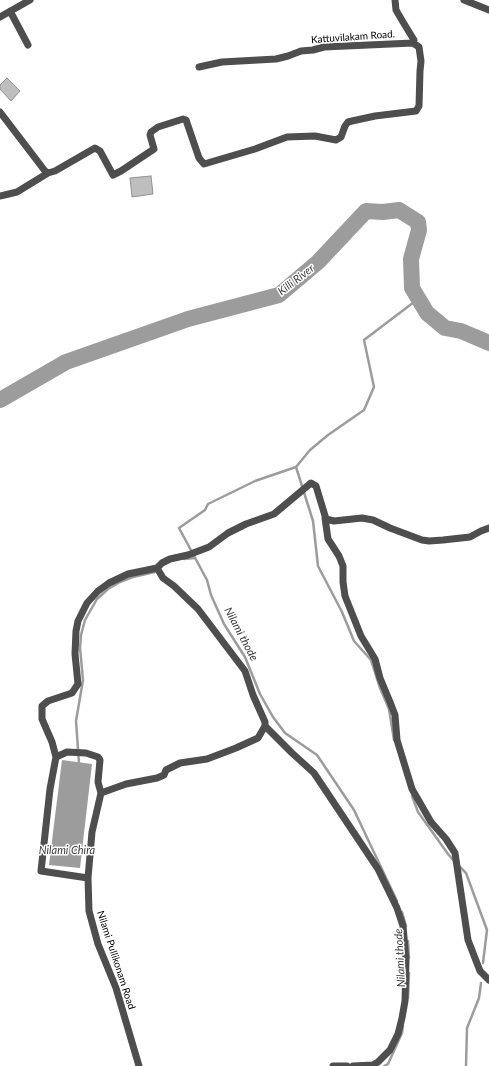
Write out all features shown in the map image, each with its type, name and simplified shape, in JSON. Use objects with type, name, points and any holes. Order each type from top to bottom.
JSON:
[{"type":"street","points":[[0,17],[30,0]]},
{"type":"street","name":"Kattuvilakam Road.","points":[[199,67],[222,62],[276,59],[288,56],[301,50],[313,50],[324,47],[413,43],[414,40],[396,10],[395,0]]},
{"type":"street","points":[[464,0],[489,10]]},
{"type":"street","points":[[10,11],[28,44]]},
{"type":"street","points":[[0,196],[17,192],[48,173],[56,171],[95,148],[100,151],[113,175],[122,171],[154,148],[150,135],[151,132],[158,127],[183,119],[186,120],[199,158],[204,164],[255,149],[287,137],[314,136],[336,140],[341,138],[348,122],[375,116],[416,111],[419,106],[421,61],[419,47],[413,43]]},
{"type":"street","points":[[0,112],[48,173]]},
{"type":"street","points":[[88,878],[41,871],[50,789],[56,757],[52,742],[42,719],[42,706],[48,700],[72,694],[78,684],[75,654],[76,631],[78,621],[86,604],[108,583],[128,574],[157,568],[162,563],[170,559],[198,552],[209,547],[228,533],[246,524],[274,514],[311,483],[316,486],[325,518],[328,539],[339,556],[343,566],[343,582],[346,596],[361,636],[375,659],[380,678],[395,715],[397,740],[412,789],[430,822],[446,839],[454,853],[468,940],[480,971],[489,980]]},
{"type":"street","points":[[325,518],[334,521],[362,518],[373,520],[390,528],[422,540],[429,541],[470,537],[481,530],[489,528]]},
{"type":"street","points":[[157,568],[163,578],[174,586],[198,609],[245,670],[253,695],[265,722],[265,726],[314,774],[378,869],[397,908],[403,926],[406,960],[405,1001],[398,1034],[390,1050],[378,1062],[373,1065],[354,1066]]},
{"type":"street","points":[[101,793],[126,784],[157,778],[164,774],[166,770],[180,763],[207,759],[236,748],[258,738],[265,726]]},
{"type":"street","name":"Nilami Pullikonam Road","points":[[56,757],[66,752],[86,753],[98,757],[100,760],[98,782],[101,793],[92,832],[88,878],[89,911],[98,944],[116,988],[139,1066]]},
{"type":"street","points":[[332,1066],[347,1066]]},
{"type":"water","name":"Nilami Chira","points":[[62,760],[92,764],[80,868],[49,865]]},
{"type":"building","points":[[7,78],[20,91],[11,101],[0,89],[0,85]]},
{"type":"building","points":[[151,176],[153,194],[132,197],[130,178]]},
{"type":"waterway","name":"Killi River","points":[[0,400],[66,362],[188,319],[279,295],[318,262],[366,211],[383,212],[399,210],[418,222],[419,230],[411,259],[412,288],[427,313],[445,328],[461,331],[489,343]]},
{"type":"waterway","name":"Nilami thode","points":[[397,901],[354,810],[317,755],[285,733],[273,717],[260,694],[245,657],[224,624],[211,595],[207,580],[179,528],[205,510],[208,504],[255,481],[296,467],[310,450],[328,435],[364,410],[374,387],[364,340],[418,299]]},
{"type":"waterway","points":[[296,467],[313,521],[318,566],[342,612],[354,641],[371,660],[380,688],[389,709],[394,740]]},
{"type":"waterway","points":[[184,559],[195,558]]},
{"type":"waterway","points":[[79,763],[76,721],[83,680],[80,648],[81,635],[85,620],[97,599],[108,589],[133,577],[155,572]]},
{"type":"waterway","points":[[412,796],[418,812],[453,860]]},
{"type":"waterway","points":[[460,867],[466,873],[487,930],[483,963]]},
{"type":"waterway","name":"Nilami thode","points":[[402,912],[406,926]]},
{"type":"waterway","name":"Nilami thode","points":[[408,941],[409,958]]},
{"type":"waterway","name":"Nilami thode","points":[[408,998],[409,973]]},
{"type":"waterway","points":[[466,1066],[467,1028],[479,998],[481,983]]},
{"type":"waterway","name":"Nilami thode","points":[[384,1066],[388,1064],[402,1033],[403,1026]]}]
